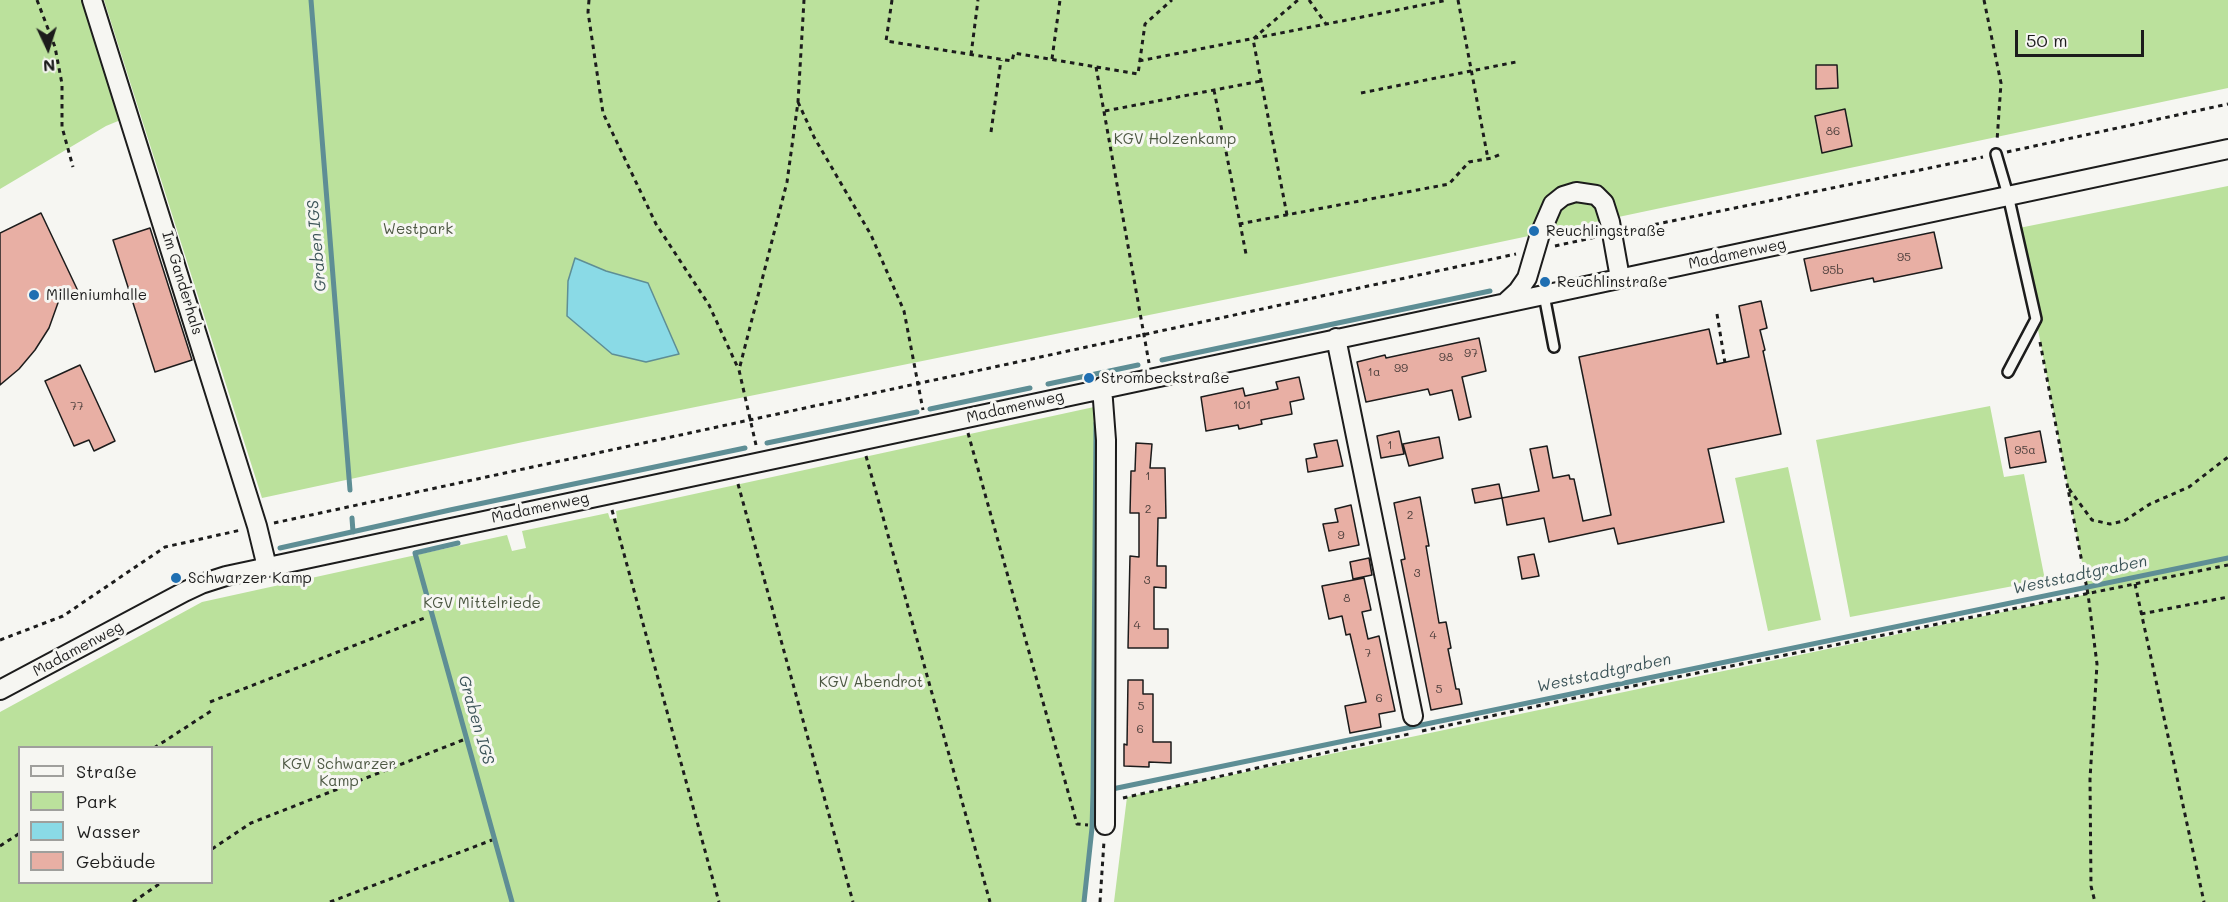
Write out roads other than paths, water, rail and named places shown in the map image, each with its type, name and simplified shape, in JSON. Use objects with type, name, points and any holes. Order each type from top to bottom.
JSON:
[{"type":"street","name":"Im Ganderhals","points":[[92,0],[257,526],[267,567]]},
{"type":"street","name":"Madamenweg","points":[[0,690],[201,584],[226,576],[2228,148]]},
{"type":"street","points":[[1505,303],[1518,291],[1527,278],[1553,204],[1563,196],[1576,192],[1596,195],[1604,203],[1620,278]]},
{"type":"street","points":[[1336,338],[1413,716]]},
{"type":"street","points":[[1098,825],[1106,801],[1106,440],[1102,387]]},
{"type":"lane","points":[[1996,154],[2008,195],[2036,319],[2008,372]]},
{"type":"lane","points":[[1544,295],[1554,347]]},
{"type":"water","points":[[575,258],[606,271],[648,283],[679,354],[646,362],[612,354],[567,316],[568,281]]},
{"type":"waterway","name":"Graben IGS","points":[[311,0],[350,490]]},
{"type":"waterway","points":[[1162,360],[1490,291]]},
{"type":"waterway","points":[[1048,384],[1138,365]]},
{"type":"waterway","points":[[930,409],[1030,388]]},
{"type":"waterway","points":[[767,443],[917,412]]},
{"type":"waterway","points":[[1093,793],[1096,423]]},
{"type":"waterway","points":[[280,548],[745,448]]},
{"type":"waterway","name":"Graben IGS","points":[[352,518],[353,532]]},
{"type":"waterway","name":"Graben IGS","points":[[458,543],[415,553],[512,902]]},
{"type":"waterway","name":"Weststadtgraben","points":[[1084,902],[1092,828],[1093,793],[2228,558]]},
{"type":"place","name":"Reuchlingstraße","points":[[1534,231]]},
{"type":"place","name":"Reuchlinstraße","points":[[1545,282]]},
{"type":"place","name":"Milleniumhalle","points":[[34,295]]},
{"type":"place","name":"Strombeckstraße","points":[[1089,378]]},
{"type":"place","name":"Schwarzer Kamp","points":[[176,578]]},
{"type":"park label","name":"KGV Holzenkamp","points":[[1175,139]]},
{"type":"park label","name":"Westpark","points":[[418,229]]},
{"type":"park label","name":"KGV Mittelriede","points":[[482,603]]},
{"type":"park label","name":"KGV Abendrot","points":[[871,682]]},
{"type":"park label","name":"KGV Schwarzer Kamp","points":[[339,772]]}]
